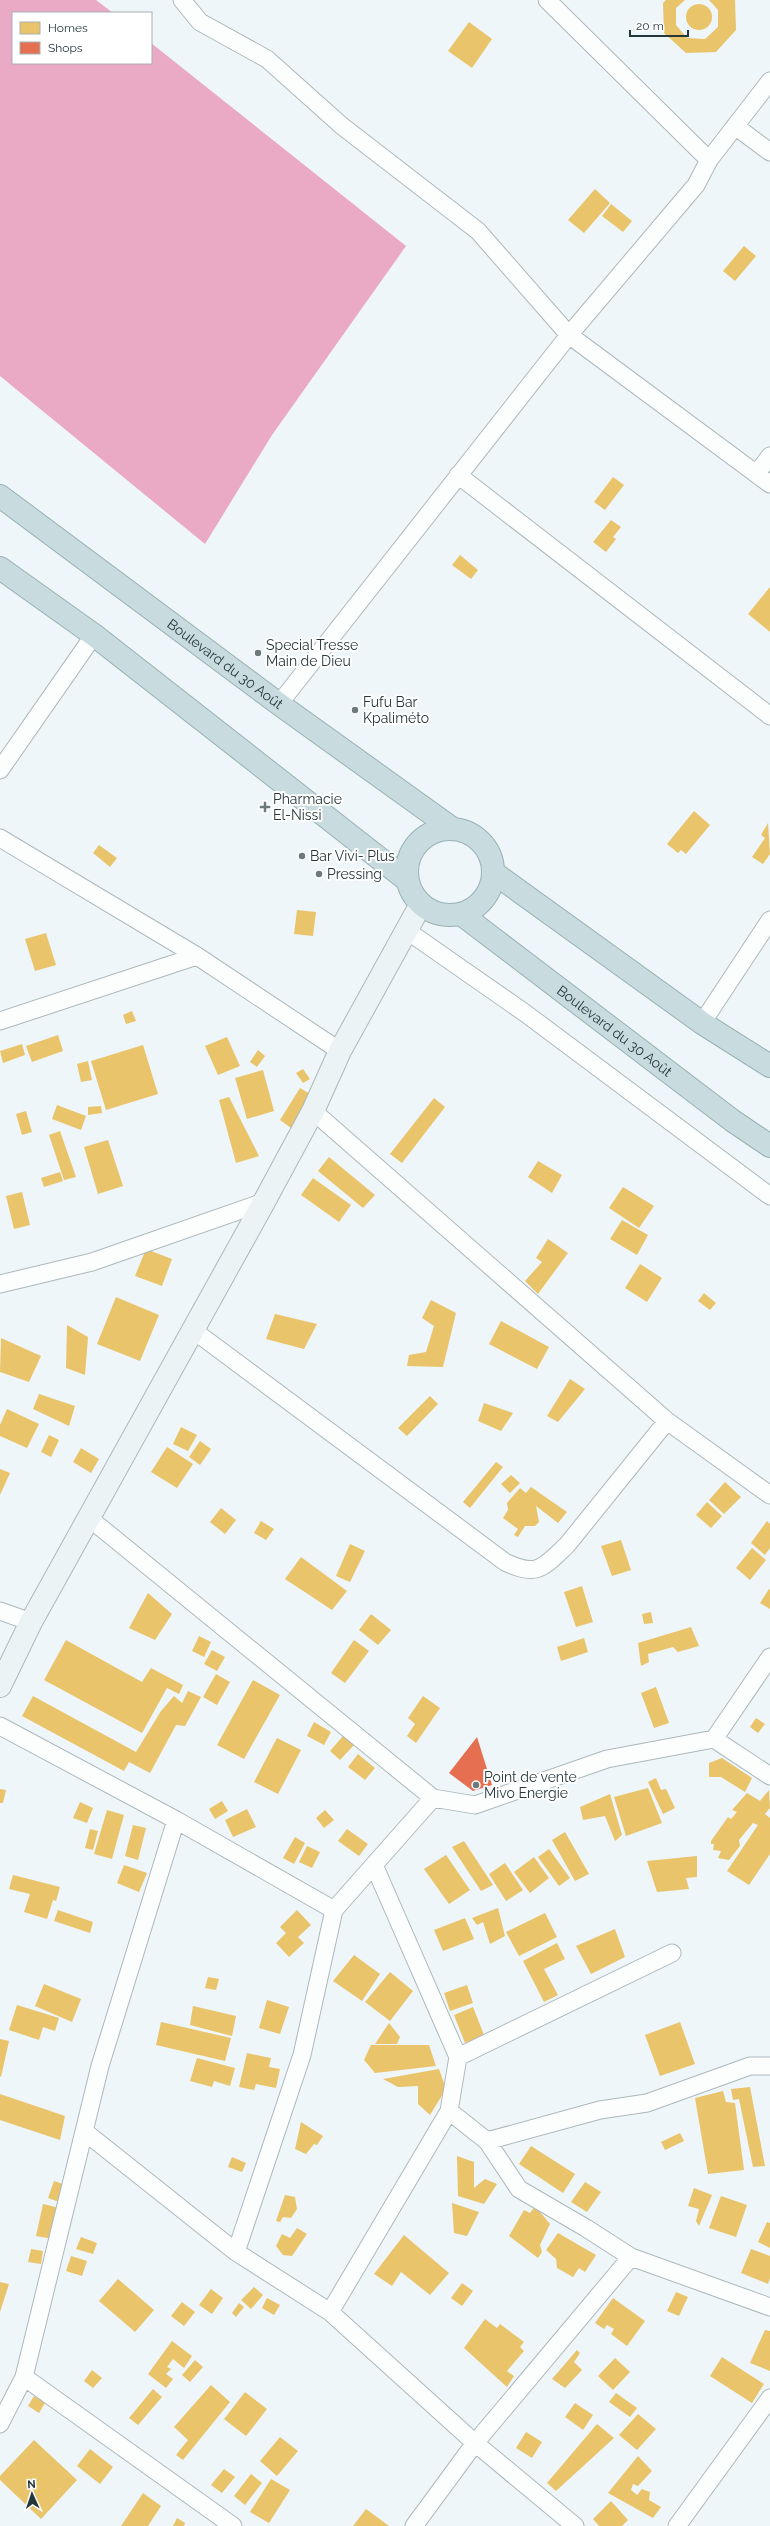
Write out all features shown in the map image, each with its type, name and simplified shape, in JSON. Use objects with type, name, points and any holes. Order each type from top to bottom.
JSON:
[{"type":"highway","name":"Boulevard du 30 Août","points":[[0,496],[279,704],[453,829]]},
{"type":"highway","points":[[0,568],[94,635],[407,880]]},
{"type":"highway","points":[[453,829],[466,832],[477,839],[486,848],[492,860],[494,872],[492,885],[485,898],[475,908],[461,914],[447,916],[433,912],[421,904],[412,893],[407,880],[409,861],[418,844],[428,835],[440,830],[453,829]]},
{"type":"highway","points":[[494,872],[702,1023],[770,1066]]},
{"type":"highway","name":"Boulevard du 30 Août","points":[[461,914],[733,1120],[770,1146]]},
{"type":"street","points":[[182,0],[200,22],[267,59],[342,126],[478,231],[569,335],[770,484]]},
{"type":"street","points":[[547,0],[709,160]]},
{"type":"street","points":[[279,704],[569,335],[696,185],[709,160],[770,81]]},
{"type":"street","points":[[735,126],[770,152]]},
{"type":"street","points":[[757,473],[770,456]]},
{"type":"street","points":[[458,475],[770,716]]},
{"type":"street","points":[[0,770],[94,635]]},
{"type":"street","points":[[0,838],[197,956],[340,1051]]},
{"type":"street","points":[[0,1686],[31,1622],[264,1202],[312,1111],[340,1051],[421,904]]},
{"type":"street","points":[[702,1023],[770,920]]},
{"type":"street","points":[[406,930],[525,1013],[770,1196]]},
{"type":"street","points":[[0,1020],[197,956]]},
{"type":"street","points":[[312,1111],[668,1420],[770,1495]]},
{"type":"street","points":[[0,1284],[92,1262],[264,1202]]},
{"type":"street","points":[[192,1330],[505,1562],[520,1569],[534,1570],[553,1558],[567,1545],[668,1420]]},
{"type":"street","points":[[89,1518],[433,1798],[475,1806],[607,1759],[714,1739],[770,1776]]},
{"type":"street","points":[[0,1611],[31,1622]]},
{"type":"street","points":[[714,1739],[770,1657]]},
{"type":"street","points":[[0,1726],[176,1820],[334,1910]]},
{"type":"street","points":[[236,2252],[302,2055],[334,1910],[433,1798]]},
{"type":"street","points":[[0,2424],[24,2377],[105,2047],[176,1820]]},
{"type":"street","points":[[330,2312],[449,2110],[458,2057],[374,1865]]},
{"type":"street","points":[[458,2057],[672,1953]]},
{"type":"street","points":[[487,2141],[600,2110],[647,2103],[750,2066],[770,2066]]},
{"type":"street","points":[[449,2110],[487,2141],[519,2189],[586,2228],[631,2258],[770,2306]]},
{"type":"street","points":[[85,2132],[236,2252],[330,2312],[475,2443],[575,2526]]},
{"type":"street","points":[[414,2526],[475,2443],[631,2258]]},
{"type":"street","points":[[24,2377],[233,2526]]},
{"type":"street","points":[[677,2526],[770,2398]]},
{"type":"shaded area","points":[[0,0],[96,0],[112,12],[12,12],[12,64],[152,64],[152,44],[406,246],[272,435],[205,544],[0,376]]},
{"type":"building: Homes","points":[[666,0],[685,0],[676,8],[676,25],[687,38],[705,39],[718,27],[718,10],[709,0],[735,0],[736,30],[716,52],[686,53],[664,33],[663,3]]},
{"type":"building: Homes","points":[[699,4],[708,8],[712,17],[708,26],[699,30],[690,26],[686,17],[690,8]]},
{"type":"building: Homes","points":[[469,22],[492,39],[472,68],[448,51]]},
{"type":"building: Homes","points":[[595,189],[610,203],[584,233],[568,220]]},
{"type":"building: Homes","points":[[611,204],[632,221],[623,232],[602,216]]},
{"type":"building: Homes","points":[[744,246],[756,256],[735,281],[723,271]]},
{"type":"building: Homes","points":[[613,477],[624,485],[605,510],[594,502]]},
{"type":"building: Homes","points":[[611,520],[621,527],[613,537],[616,539],[606,552],[593,542]]},
{"type":"building: Homes","points":[[460,555],[478,570],[471,579],[452,565]]},
{"type":"building: Homes","points":[[770,587],[770,632],[748,614]]},
{"type":"building: Homes","points":[[694,811],[710,825],[686,854],[681,850],[678,853],[667,844]]},
{"type":"building: Homes","points":[[768,823],[770,854],[763,864],[752,857],[765,838],[761,835]]},
{"type":"building: Homes","points":[[99,845],[117,858],[110,867],[93,853]]},
{"type":"building: Homes","points":[[297,910],[316,912],[313,936],[294,934]]},
{"type":"building: Homes","points":[[46,933],[56,965],[35,971],[25,939]]},
{"type":"building: Homes","points":[[132,1011],[136,1021],[126,1024],[123,1015]]},
{"type":"building: Homes","points":[[58,1035],[63,1051],[32,1062],[26,1046]]},
{"type":"building: Homes","points":[[227,1037],[240,1066],[218,1075],[205,1046]]},
{"type":"building: Homes","points":[[22,1044],[25,1055],[3,1063],[0,1051]]},
{"type":"building: Homes","points":[[143,1045],[158,1094],[106,1110],[91,1061]]},
{"type":"building: Homes","points":[[258,1050],[265,1056],[257,1067],[250,1062]]},
{"type":"building: Homes","points":[[88,1061],[92,1080],[81,1082],[77,1064]]},
{"type":"building: Homes","points":[[303,1069],[310,1079],[303,1083],[296,1073]]},
{"type":"building: Homes","points":[[263,1070],[274,1111],[247,1119],[235,1078]]},
{"type":"building: Homes","points":[[300,1088],[312,1095],[291,1128],[280,1120]]},
{"type":"building: Homes","points":[[229,1097],[259,1156],[236,1163],[219,1100]]},
{"type":"building: Homes","points":[[434,1098],[445,1107],[402,1163],[390,1154]]},
{"type":"building: Homes","points":[[57,1105],[86,1116],[81,1130],[52,1119]]},
{"type":"building: Homes","points":[[101,1106],[102,1113],[88,1115],[88,1107]]},
{"type":"building: Homes","points":[[26,1111],[32,1132],[22,1135],[16,1114]]},
{"type":"building: Homes","points":[[60,1131],[76,1177],[64,1180],[49,1135]]},
{"type":"building: Homes","points":[[108,1140],[123,1186],[98,1194],[84,1147]]},
{"type":"building: Homes","points":[[329,1157],[375,1195],[363,1208],[318,1171]]},
{"type":"building: Homes","points":[[538,1161],[562,1175],[552,1193],[528,1177]]},
{"type":"building: Homes","points":[[60,1172],[63,1181],[44,1187],[41,1178]]},
{"type":"building: Homes","points":[[313,1178],[351,1205],[339,1222],[301,1195]]},
{"type":"building: Homes","points":[[623,1187],[654,1206],[639,1228],[609,1208]]},
{"type":"building: Homes","points":[[22,1192],[30,1225],[14,1229],[6,1196]]},
{"type":"building: Homes","points":[[622,1220],[648,1235],[637,1255],[610,1239]]},
{"type":"building: Homes","points":[[548,1239],[568,1253],[538,1294],[525,1281],[542,1262],[536,1258]]},
{"type":"building: Homes","points":[[146,1249],[172,1259],[162,1286],[135,1276]]},
{"type":"building: Homes","points":[[640,1264],[662,1278],[647,1302],[625,1288]]},
{"type":"building: Homes","points":[[704,1293],[716,1303],[710,1310],[698,1301]]},
{"type":"building: Homes","points":[[116,1297],[159,1315],[140,1361],[97,1344]]},
{"type":"building: Homes","points":[[431,1300],[456,1313],[443,1367],[407,1366],[409,1355],[426,1352],[434,1326],[422,1318]]},
{"type":"building: Homes","points":[[275,1314],[317,1324],[304,1349],[266,1339]]},
{"type":"building: Homes","points":[[501,1321],[549,1347],[537,1369],[489,1344]]},
{"type":"building: Homes","points":[[67,1325],[88,1337],[85,1375],[66,1368]]},
{"type":"building: Homes","points":[[1,1338],[41,1356],[29,1382],[0,1372]]},
{"type":"building: Homes","points":[[570,1379],[585,1389],[558,1422],[547,1416]]},
{"type":"building: Homes","points":[[39,1394],[75,1406],[69,1426],[33,1409]]},
{"type":"building: Homes","points":[[430,1396],[438,1404],[407,1436],[398,1428]]},
{"type":"building: Homes","points":[[484,1403],[513,1413],[501,1431],[478,1421]]},
{"type":"building: Homes","points":[[7,1409],[39,1424],[27,1448],[0,1436],[0,1425]]},
{"type":"building: Homes","points":[[181,1427],[197,1435],[188,1451],[173,1444]]},
{"type":"building: Homes","points":[[49,1435],[59,1440],[51,1457],[41,1452]]},
{"type":"building: Homes","points":[[200,1441],[211,1449],[200,1465],[189,1457]]},
{"type":"building: Homes","points":[[167,1447],[193,1464],[177,1488],[151,1472]]},
{"type":"building: Homes","points":[[81,1448],[99,1459],[91,1473],[73,1462]]},
{"type":"building: Homes","points":[[496,1462],[503,1467],[470,1508],[463,1502]]},
{"type":"building: Homes","points":[[0,1469],[10,1473],[0,1495]]},
{"type":"building: Homes","points":[[511,1475],[520,1483],[510,1493],[501,1484]]},
{"type":"building: Homes","points":[[725,1482],[741,1497],[724,1514],[709,1500]]},
{"type":"building: Homes","points":[[531,1487],[567,1512],[558,1523],[536,1506],[539,1522],[535,1526],[525,1526],[518,1537],[514,1535],[518,1529],[503,1518],[508,1510],[507,1503],[520,1488],[526,1493]]},
{"type":"building: Homes","points":[[707,1502],[722,1516],[711,1528],[696,1515]]},
{"type":"building: Homes","points":[[221,1508],[236,1520],[225,1534],[210,1522]]},
{"type":"building: Homes","points":[[261,1521],[274,1529],[266,1540],[254,1533]]},
{"type":"building: Homes","points":[[767,1521],[770,1524],[770,1548],[765,1555],[751,1543]]},
{"type":"building: Homes","points":[[621,1540],[631,1570],[612,1576],[601,1546]]},
{"type":"building: Homes","points":[[350,1544],[365,1551],[350,1582],[336,1576]]},
{"type":"building: Homes","points":[[752,1548],[766,1560],[750,1580],[736,1568]]},
{"type":"building: Homes","points":[[301,1557],[347,1591],[332,1610],[285,1579]]},
{"type":"building: Homes","points":[[582,1586],[593,1622],[576,1627],[564,1592]]},
{"type":"building: Homes","points":[[769,1589],[770,1590],[770,1609],[760,1603]]},
{"type":"building: Homes","points":[[148,1593],[172,1614],[155,1640],[129,1628]]},
{"type":"building: Homes","points":[[651,1612],[653,1623],[644,1624],[642,1614]]},
{"type":"building: Homes","points":[[371,1614],[391,1630],[378,1645],[359,1630]]},
{"type":"building: Homes","points":[[691,1627],[699,1646],[678,1652],[673,1647],[648,1654],[649,1662],[641,1666],[638,1643]]},
{"type":"building: Homes","points":[[199,1636],[211,1642],[204,1657],[192,1651]]},
{"type":"building: Homes","points":[[584,1638],[588,1652],[561,1661],[557,1647]]},
{"type":"building: Homes","points":[[66,1640],[142,1682],[151,1668],[183,1685],[179,1694],[167,1688],[142,1733],[44,1680]]},
{"type":"building: Homes","points":[[354,1640],[369,1651],[345,1683],[331,1673]]},
{"type":"building: Homes","points":[[212,1650],[225,1657],[217,1671],[204,1664]]},
{"type":"building: Homes","points":[[216,1674],[230,1682],[217,1705],[203,1697]]},
{"type":"building: Homes","points":[[253,1680],[280,1695],[244,1759],[217,1745]]},
{"type":"building: Homes","points":[[656,1687],[669,1723],[654,1728],[641,1693]]},
{"type":"building: Homes","points":[[188,1691],[201,1697],[185,1726],[176,1725],[150,1773],[129,1762],[124,1771],[22,1716],[33,1696],[136,1752],[161,1711],[174,1696],[182,1703]]},
{"type":"building: Homes","points":[[423,1696],[440,1708],[416,1743],[407,1736],[415,1724],[408,1718]]},
{"type":"building: Homes","points":[[756,1718],[765,1724],[758,1733],[750,1727]]},
{"type":"building: Homes","points":[[314,1722],[331,1732],[324,1745],[307,1736]]},
{"type":"building: Homes","points":[[343,1736],[354,1745],[340,1760],[330,1751]]},
{"type":"building: Homes","points":[[277,1738],[301,1750],[278,1794],[254,1782]]},
{"type":"building: Homes","points":[[358,1754],[375,1768],[365,1780],[348,1767]]},
{"type":"building: Homes","points":[[722,1758],[752,1778],[745,1792],[721,1777],[709,1777],[709,1763]]},
{"type":"building: Homes","points":[[656,1778],[661,1790],[666,1789],[675,1808],[663,1814],[648,1782]]},
{"type":"building: Homes","points":[[648,1788],[662,1823],[626,1836],[614,1797]]},
{"type":"building: Homes","points":[[0,1789],[6,1790],[3,1803],[0,1803]]},
{"type":"building: Homes","points":[[769,1790],[770,1808],[765,1814],[770,1818],[770,1854],[749,1885],[727,1871],[758,1825],[753,1823],[739,1840],[740,1846],[729,1860],[718,1858],[721,1851],[713,1850],[714,1844],[711,1844],[711,1841],[728,1817],[731,1819],[737,1812],[732,1810],[747,1793],[760,1801]]},
{"type":"building: Homes","points":[[610,1794],[622,1835],[615,1841],[605,1816],[583,1820],[580,1807]]},
{"type":"building: Homes","points":[[222,1801],[228,1811],[215,1819],[209,1809]]},
{"type":"building: Homes","points":[[80,1802],[93,1808],[87,1823],[73,1818]]},
{"type":"building: Homes","points":[[247,1809],[256,1827],[233,1837],[225,1820]]},
{"type":"building: Homes","points":[[107,1810],[124,1815],[112,1859],[94,1854]]},
{"type":"building: Homes","points":[[325,1810],[334,1820],[324,1828],[316,1818]]},
{"type":"building: Homes","points":[[133,1825],[146,1828],[138,1860],[125,1856]]},
{"type":"building: Homes","points":[[90,1829],[98,1831],[93,1850],[85,1848]]},
{"type":"building: Homes","points":[[347,1829],[368,1844],[359,1856],[338,1841]]},
{"type":"building: Homes","points":[[565,1832],[589,1874],[575,1881],[552,1840]]},
{"type":"building: Homes","points":[[295,1837],[305,1843],[294,1864],[283,1858]]},
{"type":"building: Homes","points":[[464,1841],[493,1885],[481,1891],[452,1847]]},
{"type":"building: Homes","points":[[307,1846],[320,1852],[312,1868],[299,1862]]},
{"type":"building: Homes","points":[[549,1849],[570,1878],[559,1886],[538,1857]]},
{"type":"building: Homes","points":[[446,1855],[470,1890],[449,1904],[424,1869]]},
{"type":"building: Homes","points":[[697,1856],[697,1877],[686,1878],[689,1889],[657,1892],[647,1861]]},
{"type":"building: Homes","points":[[534,1857],[549,1878],[530,1893],[514,1872]]},
{"type":"building: Homes","points":[[505,1863],[523,1890],[506,1901],[489,1874]]},
{"type":"building: Homes","points":[[124,1865],[147,1873],[139,1892],[117,1883]]},
{"type":"building: Homes","points":[[13,1875],[60,1887],[56,1901],[53,1900],[47,1919],[24,1912],[30,1894],[9,1889]]},
{"type":"building: Homes","points":[[498,1908],[505,1936],[490,1944],[483,1922],[477,1925],[472,1918]]},
{"type":"building: Homes","points":[[58,1910],[93,1922],[90,1933],[54,1921]]},
{"type":"building: Homes","points":[[297,1910],[311,1925],[298,1937],[304,1943],[289,1957],[276,1943],[286,1933],[280,1927]]},
{"type":"building: Homes","points":[[545,1913],[557,1937],[519,1956],[506,1932]]},
{"type":"building: Homes","points":[[465,1918],[474,1939],[443,1951],[434,1930]]},
{"type":"building: Homes","points":[[615,1929],[625,1957],[591,1974],[576,1946]]},
{"type":"building: Homes","points":[[557,1943],[565,1959],[544,1969],[558,1995],[544,2002],[523,1961]]},
{"type":"building: Homes","points":[[354,1955],[380,1974],[362,2001],[333,1981]]},
{"type":"building: Homes","points":[[390,1972],[413,1991],[390,2021],[365,2002]]},
{"type":"building: Homes","points":[[208,1977],[219,1979],[216,1990],[205,1988]]},
{"type":"building: Homes","points":[[44,1984],[81,1999],[72,2022],[35,2006]]},
{"type":"building: Homes","points":[[467,1985],[473,2003],[450,2011],[444,1993]]},
{"type":"building: Homes","points":[[267,2000],[289,2007],[280,2034],[259,2028]]},
{"type":"building: Homes","points":[[17,2005],[59,2018],[55,2031],[43,2027],[39,2040],[9,2030]]},
{"type":"building: Homes","points":[[193,2006],[236,2016],[232,2036],[190,2025]]},
{"type":"building: Homes","points":[[473,2007],[484,2035],[465,2043],[454,2015]]},
{"type":"building: Homes","points":[[161,2022],[231,2038],[225,2061],[156,2045]]},
{"type":"building: Homes","points":[[680,2022],[695,2064],[660,2076],[645,2035]]},
{"type":"building: Homes","points":[[389,2023],[400,2037],[397,2044],[375,2044]]},
{"type":"building: Homes","points":[[0,2039],[9,2041],[1,2077],[0,2076]]},
{"type":"building: Homes","points":[[371,2045],[429,2045],[436,2066],[375,2073],[364,2060]]},
{"type":"building: Homes","points":[[247,2053],[271,2058],[269,2067],[280,2069],[276,2088],[256,2084],[254,2090],[239,2087]]},
{"type":"building: Homes","points":[[197,2058],[235,2068],[230,2086],[214,2081],[212,2087],[190,2081]]},
{"type":"building: Homes","points":[[439,2069],[446,2089],[430,2115],[418,2104],[418,2086],[398,2087],[383,2079]]},
{"type":"building: Homes","points":[[750,2087],[765,2166],[753,2167],[739,2099],[733,2100],[731,2089]]},
{"type":"building: Homes","points":[[723,2091],[726,2102],[735,2103],[744,2170],[708,2174],[695,2098]]},
{"type":"building: Homes","points":[[0,2094],[65,2116],[60,2140],[0,2120]]},
{"type":"building: Homes","points":[[301,2122],[323,2136],[317,2145],[314,2144],[306,2154],[295,2149]]},
{"type":"building: Homes","points":[[680,2133],[684,2141],[665,2150],[661,2142]]},
{"type":"building: Homes","points":[[531,2146],[575,2174],[563,2193],[519,2164]]},
{"type":"building: Homes","points":[[457,2156],[474,2162],[474,2188],[485,2179],[497,2184],[484,2204],[458,2196]]},
{"type":"building: Homes","points":[[232,2157],[246,2163],[242,2172],[228,2167]]},
{"type":"building: Homes","points":[[54,2181],[66,2185],[59,2202],[48,2198]]},
{"type":"building: Homes","points":[[585,2182],[601,2192],[587,2212],[571,2202]]},
{"type":"building: Homes","points":[[694,2188],[712,2195],[699,2226],[696,2221],[699,2209],[688,2206]]},
{"type":"building: Homes","points":[[285,2195],[295,2197],[297,2209],[291,2218],[283,2217],[280,2222],[276,2221]]},
{"type":"building: Homes","points":[[721,2196],[747,2205],[736,2237],[709,2228]]},
{"type":"building: Homes","points":[[452,2203],[479,2212],[467,2236],[454,2233]]},
{"type":"building: Homes","points":[[43,2204],[60,2208],[53,2239],[36,2236]]},
{"type":"building: Homes","points":[[535,2206],[550,2224],[540,2245],[542,2252],[538,2258],[509,2236],[524,2210],[530,2213]]},
{"type":"building: Homes","points":[[767,2222],[770,2223],[770,2248],[758,2242]]},
{"type":"building: Homes","points":[[297,2228],[307,2234],[292,2256],[283,2255],[276,2246],[282,2234],[290,2238]]},
{"type":"building: Homes","points":[[558,2233],[596,2255],[585,2272],[579,2268],[573,2277],[557,2268],[556,2259],[546,2250]]},
{"type":"building: Homes","points":[[404,2235],[449,2273],[430,2295],[401,2272],[392,2286],[374,2274]]},
{"type":"building: Homes","points":[[81,2237],[97,2243],[93,2254],[76,2249]]},
{"type":"building: Homes","points":[[31,2249],[43,2251],[41,2264],[28,2262]]},
{"type":"building: Homes","points":[[751,2249],[770,2256],[770,2278],[768,2284],[741,2273]]},
{"type":"building: Homes","points":[[71,2256],[87,2261],[82,2276],[66,2271]]},
{"type":"building: Homes","points":[[118,2279],[154,2310],[135,2332],[99,2301]]},
{"type":"building: Homes","points":[[0,2282],[9,2284],[0,2312]]},
{"type":"building: Homes","points":[[462,2283],[473,2291],[462,2306],[451,2298]]},
{"type":"building: Homes","points":[[254,2287],[263,2295],[251,2309],[241,2300]]},
{"type":"building: Homes","points":[[211,2289],[223,2298],[212,2314],[199,2305]]},
{"type":"building: Homes","points":[[676,2292],[688,2297],[679,2316],[667,2311]]},
{"type":"building: Homes","points":[[267,2298],[280,2305],[274,2315],[262,2308]]},
{"type":"building: Homes","points":[[613,2298],[645,2321],[627,2346],[611,2334],[614,2329],[607,2325],[604,2329],[595,2323]]},
{"type":"building: Homes","points":[[182,2302],[195,2312],[184,2326],[171,2316]]},
{"type":"building: Homes","points":[[239,2303],[244,2307],[236,2317],[232,2313]]},
{"type":"building: Homes","points":[[485,2319],[497,2328],[500,2324],[524,2342],[520,2347],[524,2351],[507,2371],[514,2376],[507,2387],[464,2348]]},
{"type":"building: Homes","points":[[765,2330],[770,2331],[770,2371],[750,2363]]},
{"type":"building: Homes","points":[[172,2341],[192,2356],[184,2368],[173,2359],[167,2367],[171,2369],[166,2374],[173,2379],[166,2388],[148,2374]]},
{"type":"building: Homes","points":[[577,2350],[580,2353],[574,2362],[582,2370],[565,2388],[552,2379]]},
{"type":"building: Homes","points":[[722,2357],[764,2384],[752,2403],[710,2376]]},
{"type":"building: Homes","points":[[615,2358],[630,2372],[613,2390],[598,2376]]},
{"type":"building: Homes","points":[[195,2360],[203,2367],[190,2382],[182,2375]]},
{"type":"building: Homes","points":[[92,2370],[102,2378],[93,2388],[84,2381]]},
{"type":"building: Homes","points":[[211,2385],[230,2402],[183,2460],[176,2455],[188,2440],[174,2427]]},
{"type":"building: Homes","points":[[153,2389],[162,2397],[138,2425],[129,2418]]},
{"type":"building: Homes","points":[[245,2392],[267,2409],[246,2436],[224,2419]]},
{"type":"building: Homes","points":[[616,2393],[637,2408],[630,2417],[609,2402]]},
{"type":"building: Homes","points":[[34,2396],[45,2403],[39,2413],[28,2406]]},
{"type":"building: Homes","points":[[575,2403],[593,2415],[583,2430],[565,2417]]},
{"type":"building: Homes","points":[[638,2414],[656,2429],[637,2450],[619,2435]]},
{"type":"building: Homes","points":[[597,2424],[614,2438],[556,2491],[547,2483]]},
{"type":"building: Homes","points":[[526,2432],[542,2442],[532,2458],[516,2448]]},
{"type":"building: Homes","points":[[280,2437],[298,2451],[277,2476],[260,2461]]},
{"type":"building: Homes","points":[[34,2440],[77,2480],[41,2519],[0,2480],[0,2476]]},
{"type":"building: Homes","points":[[90,2449],[113,2467],[100,2484],[77,2466]]},
{"type":"building: Homes","points":[[638,2456],[652,2471],[638,2486],[633,2484],[631,2490],[637,2495],[642,2489],[650,2492],[649,2500],[661,2507],[653,2518],[608,2493]]},
{"type":"building: Homes","points":[[224,2469],[235,2477],[222,2493],[211,2485]]},
{"type":"building: Homes","points":[[251,2474],[262,2483],[245,2505],[234,2496]]},
{"type":"building: Homes","points":[[271,2479],[290,2490],[269,2523],[250,2512]]},
{"type":"building: Homes","points":[[143,2493],[161,2506],[148,2526],[121,2526]]},
{"type":"building: Homes","points":[[611,2501],[628,2520],[622,2526],[599,2526],[593,2519]]},
{"type":"building: Homes","points":[[366,2509],[389,2526],[353,2526]]},
{"type":"building: Homes","points":[[177,2518],[185,2523],[184,2526],[173,2526]]},
{"type":"building: Shops","points":[[477,1737],[492,1785],[473,1791],[449,1773]]},
{"type":"place","name":"Special Tresse Main de Dieu","points":[[258,653]]},
{"type":"place","name":"Fufu Bar Kpaliméto","points":[[355,710]]},
{"type":"place","name":"Pharmacie El-Nissi","points":[[265,807]]},
{"type":"place","name":"Bar Vivi- Plus","points":[[302,856]]},
{"type":"place","name":"Pressing","points":[[319,874]]},
{"type":"place","name":"Point de vente Mivo Energie","points":[[476,1785]]}]
